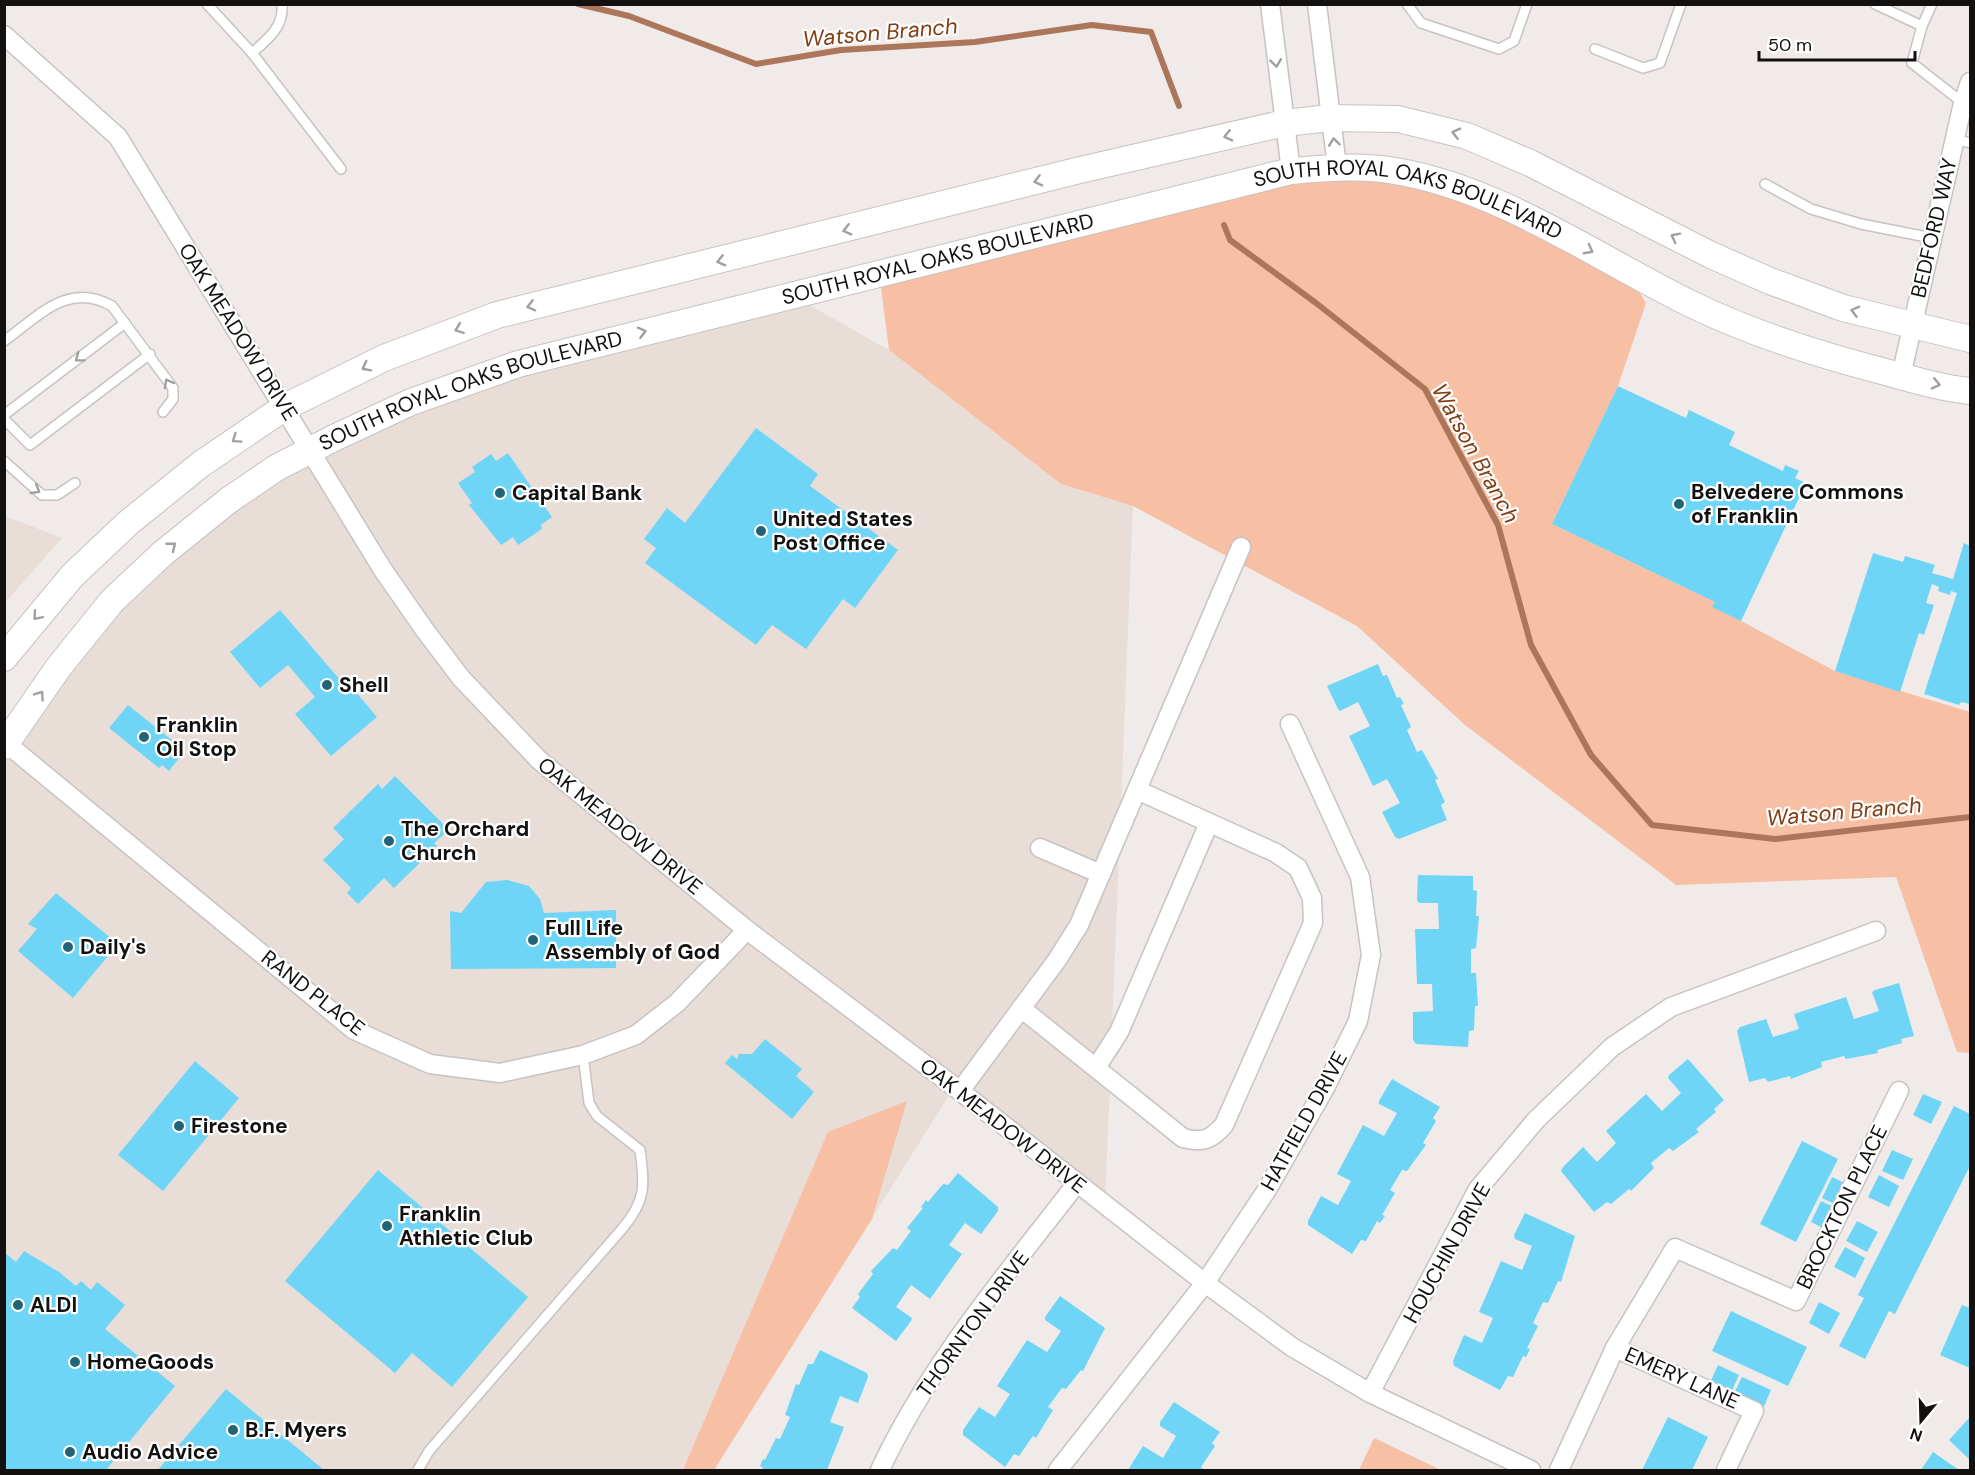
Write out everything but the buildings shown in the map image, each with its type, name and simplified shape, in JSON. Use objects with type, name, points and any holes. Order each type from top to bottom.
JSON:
[{"type":"main road","points":[[4,658],[72,576],[128,523],[201,464],[285,407],[384,358],[497,315],[1080,170],[1285,123],[1330,118],[1398,119],[1467,136],[1530,163],[1711,255],[1770,281],[1843,308],[1912,327],[1971,339]]},
{"type":"main road","name":"SOUTH ROYAL OAKS BOULEVARD","points":[[5,744],[58,668],[112,601],[162,554],[229,500],[276,468],[411,402],[518,364],[1291,171],[1337,167],[1395,171],[1452,185],[1509,209],[1690,303],[1753,331],[1834,358],[1901,376],[1971,391]]},
{"type":"street","points":[[1270,4],[1291,171]]},
{"type":"street","points":[[1317,4],[1337,167]]},
{"type":"street","name":"OAK MEADOW DRIVE","points":[[4,35],[118,137],[383,570],[424,629],[470,688],[539,760],[747,930],[960,1091],[1205,1283],[1292,1347],[1371,1393],[1531,1470]]},
{"type":"street","name":"BEDFORD WAY","points":[[1901,376],[1932,238],[1963,141],[1963,103],[1971,82]]},
{"type":"street","points":[[960,1091],[1057,960],[1079,924],[1241,547]]},
{"type":"street","name":"HATFIELD DRIVE","points":[[1058,1470],[1205,1283],[1268,1188],[1335,1068],[1358,1021],[1371,955],[1360,877],[1290,724]]},
{"type":"street","name":"RAND PLACE","points":[[5,744],[354,1030],[430,1064],[500,1073],[583,1055],[636,1035],[677,1003],[747,930]]},
{"type":"street","points":[[1021,1008],[1183,1138],[1203,1142],[1215,1136],[1224,1125],[1313,923],[1312,898],[1298,868],[1276,853],[1137,790]]},
{"type":"street","points":[[1096,1068],[1119,1032],[1209,823]]},
{"type":"street","points":[[1040,848],[1101,874]]},
{"type":"street","name":"HOUCHIN DRIVE","points":[[1371,1393],[1479,1189],[1536,1120],[1612,1047],[1671,1007],[1876,931]]},
{"type":"street","name":"BROCKTON PLACE","points":[[1615,1348],[1675,1248],[1796,1301],[1899,1091]]},
{"type":"street","name":"THORNTON DRIVE","points":[[880,1470],[901,1426],[965,1329],[1077,1183]]},
{"type":"street","points":[[1559,1470],[1615,1348]]},
{"type":"street","name":"EMERY LANE","points":[[1615,1348],[1754,1411],[1726,1470]]},
{"type":"lane","points":[[207,4],[252,53],[341,169]]},
{"type":"lane","points":[[252,53],[272,35],[283,16],[282,4]]},
{"type":"lane","points":[[1407,4],[1420,22],[1499,49],[1514,41],[1527,4]]},
{"type":"lane","points":[[1595,49],[1643,68],[1660,63],[1681,4]]},
{"type":"lane","points":[[1875,4],[1922,26]]},
{"type":"lane","points":[[1932,4],[1922,26],[1912,63],[1963,103]]},
{"type":"lane","points":[[1765,184],[1811,209],[1861,224],[1932,238]]},
{"type":"lane","points":[[4,342],[52,306],[82,295],[98,298],[112,306],[150,354],[173,388],[173,399],[164,412]]},
{"type":"lane","points":[[125,323],[4,417],[30,445],[150,354]]},
{"type":"lane","points":[[4,461],[42,495],[57,495],[75,483]]},
{"type":"lane","points":[[418,1470],[429,1451],[628,1222],[638,1205],[645,1186],[640,1150],[597,1116],[589,1103],[583,1055]]},
{"type":"shaded area","points":[[1291,171],[1395,171],[1625,269],[1646,303],[1618,386],[1552,524],[1715,602],[1741,621],[1835,671],[1970,712],[1970,1053],[1957,1052],[1896,877],[1676,885],[1465,725],[1357,626],[1133,506],[1061,484],[889,350],[879,272]]},
{"type":"shaded area","points":[[790,294],[889,350],[1061,484],[1133,506],[1105,1206],[953,1089],[714,1470],[5,1470],[5,746],[58,668],[229,500],[411,402]]},
{"type":"shaded area","points":[[5,516],[62,538],[5,603]]},
{"type":"shaded area","points":[[907,1101],[872,1219],[714,1470],[683,1470],[828,1132]]},
{"type":"shaded area","points":[[1374,1438],[1441,1470],[1359,1470]]},
{"type":"waterway","name":"Watson Branch","points":[[578,4],[629,16],[756,64],[841,50],[975,42],[1092,25],[1151,32],[1179,106]]},
{"type":"waterway","name":"Watson Branch","points":[[1224,225],[1230,240],[1316,303],[1425,389],[1498,525],[1531,645],[1591,755],[1652,825],[1775,839],[1970,817]]},
{"type":"place","name":"Capital Bank","points":[[500,493]]},
{"type":"place","name":"Belvedere Commons of Franklin","points":[[1679,504]]},
{"type":"place","name":"United States Post Office","points":[[761,531]]},
{"type":"place","name":"Shell","points":[[327,685]]},
{"type":"place","name":"Franklin Oil Stop","points":[[144,737]]},
{"type":"place","name":"The Orchard Church","points":[[389,841]]},
{"type":"place","name":"Full Life Assembly of God","points":[[533,940]]},
{"type":"place","name":"Daily's","points":[[68,947]]},
{"type":"place","name":"Firestone","points":[[179,1126]]},
{"type":"place","name":"Franklin Athletic Club","points":[[387,1226]]},
{"type":"place","name":"ALDI","points":[[18,1305]]},
{"type":"place","name":"HomeGoods","points":[[75,1362]]},
{"type":"place","name":"B.F. Myers","points":[[233,1430]]},
{"type":"place","name":"Audio Advice","points":[[70,1452]]}]
